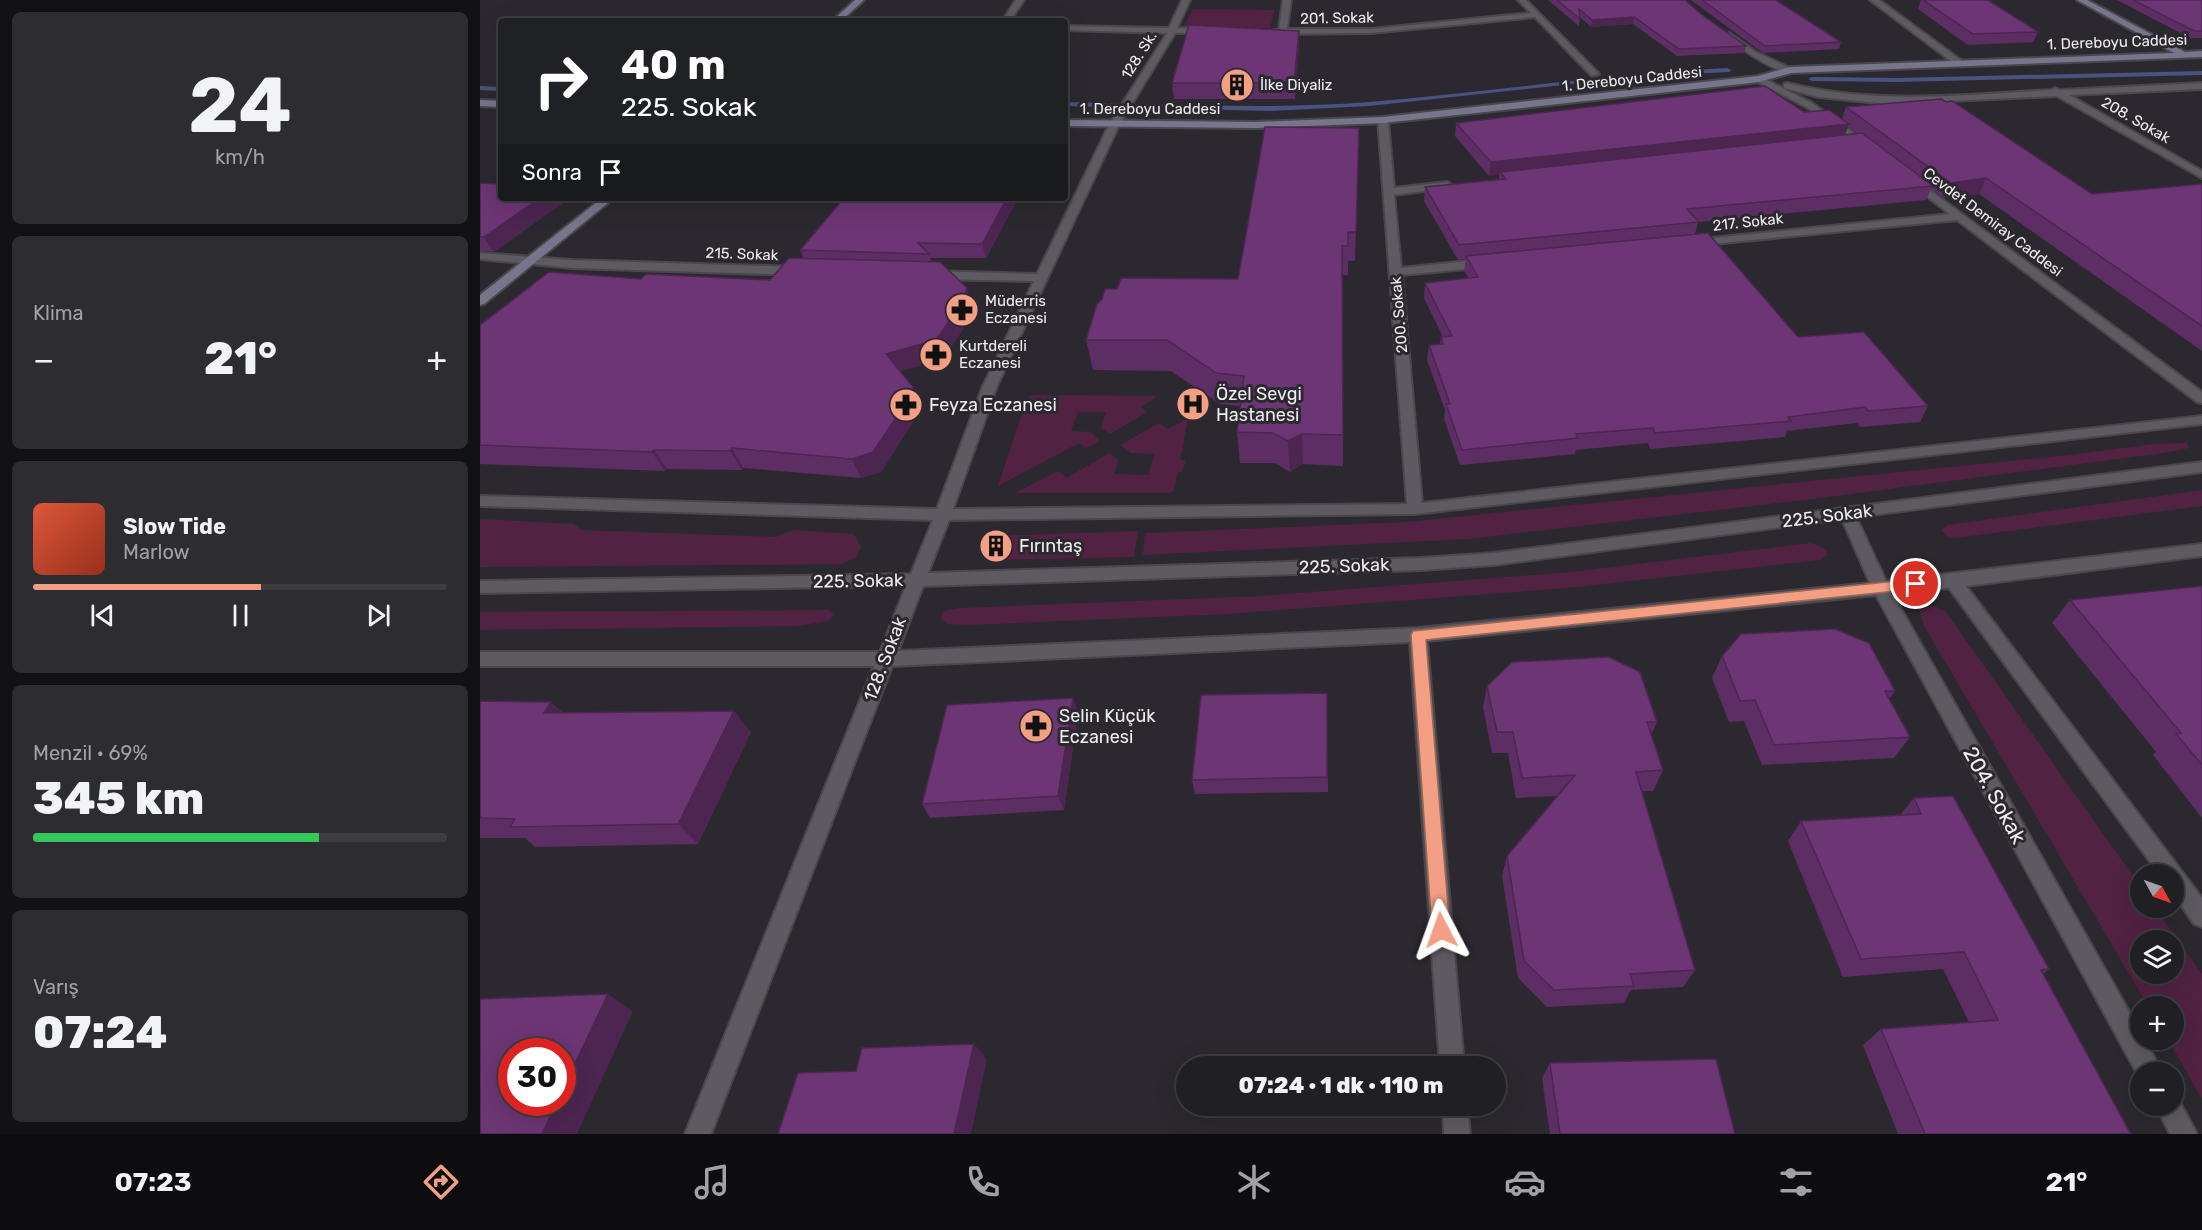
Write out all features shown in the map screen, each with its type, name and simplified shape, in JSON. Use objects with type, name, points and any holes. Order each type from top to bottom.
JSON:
[{"type":"main road","points":[[839,18],[860,0]]},
{"type":"main road","points":[[2081,0],[2183,54]]},
{"type":"main road","name":"1. Dereboyu Caddesi","points":[[1068,123],[1256,125],[1383,120],[1760,79],[1790,70],[2202,54]]},
{"type":"main road","points":[[480,103],[498,104]]},
{"type":"main road","points":[[480,301],[605,201]]},
{"type":"street","points":[[1008,18],[1020,0]]},
{"type":"street","name":"128. Sk.","points":[[1114,124],[1172,31],[1186,0]]},
{"type":"street","points":[[1283,32],[1287,0]]},
{"type":"street","points":[[1522,0],[1595,74]]},
{"type":"street","points":[[1874,0],[1959,63]]},
{"type":"street","name":"201. Sokak","points":[[1261,32],[1371,31],[1536,15]]},
{"type":"street","points":[[1718,27],[1753,54],[1790,70]]},
{"type":"street","points":[[1068,28],[1216,31]]},
{"type":"street","points":[[1760,79],[1819,94],[1887,100],[2202,86]]},
{"type":"street","points":[[1760,79],[1809,105],[1878,154]]},
{"type":"street","name":"208. Sokak","points":[[2055,91],[2202,175]]},
{"type":"street","name":"200. Sokak","points":[[1383,120],[1415,510]]},
{"type":"street","name":"128. Sokak","points":[[698,1134],[943,515],[990,386],[1114,124]]},
{"type":"street","points":[[1845,142],[1859,141]]},
{"type":"street","name":"Cevdet Demiray Caddesi","points":[[1905,175],[2202,399]]},
{"type":"street","points":[[1389,192],[1459,184]]},
{"type":"street","name":"217. Sokak","points":[[1685,243],[1960,216]]},
{"type":"street","name":"215. Sokak","points":[[480,256],[807,271]]},
{"type":"street","points":[[1395,272],[1500,262]]},
{"type":"street","points":[[924,274],[1040,278]]},
{"type":"street","points":[[480,501],[943,515],[1415,510],[2202,420]]},
{"type":"street","name":"225. Sokak","points":[[480,587],[916,580],[1452,562],[1494,559],[2202,467]]},
{"type":"street","name":"204. Sokak","points":[[1847,514],[1880,587],[2144,1062]]},
{"type":"street","points":[[480,659],[885,659],[1418,635],[1953,581],[2202,550]]},
{"type":"street","points":[[1953,581],[2163,864]]},
{"type":"street","points":[[1418,635],[1451,1056]]},
{"type":"street","points":[[2184,892],[2202,916]]},
{"type":"street","points":[[1456,1116],[1457,1134]]},
{"type":"street","points":[[2174,1116],[2184,1134]]},
{"type":"shaded area","points":[[1193,9],[1275,10],[1270,28],[1184,27]]},
{"type":"shaded area","points":[[1033,395],[1155,396],[1156,398],[1140,407],[1147,412],[1110,434],[1101,428],[1106,412],[1078,412],[1071,431],[1090,432],[1100,441],[1086,448],[1079,443],[998,486],[1027,398]]},
{"type":"shaded area","points":[[1188,420],[1180,459],[1186,461],[1182,472],[1178,472],[1174,491],[1169,493],[1015,493],[1058,471],[1067,478],[1109,453],[1118,460],[1114,474],[1148,475],[1154,454],[1131,453],[1120,445],[1159,423],[1168,429]]},
{"type":"shaded area","points":[[2187,443],[2189,448],[2164,453],[1813,499],[1469,539],[1143,555],[1145,533],[1406,522],[2068,455],[2155,444]]},
{"type":"shaded area","points":[[2202,490],[2202,506],[1955,538],[1946,536],[1941,530],[1947,525]]},
{"type":"shaded area","points":[[480,519],[574,524],[581,530],[776,537],[793,530],[854,534],[861,547],[856,557],[842,564],[480,567]]},
{"type":"shaded area","points":[[1138,531],[1134,557],[994,560],[983,554],[1004,551],[1008,541],[987,541],[992,536]]},
{"type":"shaded area","points":[[1811,543],[1824,548],[1828,554],[1820,560],[1567,588],[1228,614],[968,625],[948,624],[940,618],[944,611],[959,608],[1261,596],[1571,572]]},
{"type":"shaded area","points":[[1934,606],[1946,612],[2130,872],[2130,918],[2162,918],[2171,930],[2130,930],[2130,975],[1924,626],[1919,609]]},
{"type":"shaded area","points":[[829,610],[835,614],[828,621],[799,626],[480,630],[480,612]]},
{"type":"shaded area","points":[[2184,949],[2202,974],[2202,1099],[2184,1068],[2184,1062],[2181,1062],[2174,1050],[2184,1050],[2184,996],[2142,996],[2135,984],[2184,984]]},
{"type":"building","points":[[1557,0],[1685,0],[1746,46],[1679,49],[1634,17],[1592,20],[1579,9],[1580,19]]},
{"type":"building","points":[[1702,0],[1776,0],[1841,42],[1765,46]]},
{"type":"building","points":[[1923,0],[1988,0],[2038,32],[1973,34]]},
{"type":"building","points":[[2133,0],[2202,0],[2202,31],[2194,31]]},
{"type":"building","points":[[1189,25],[1299,31],[1294,83],[1172,83]]},
{"type":"building","points":[[1765,86],[1804,112],[1829,110],[1849,124],[1491,162],[1456,123]]},
{"type":"building","points":[[1941,99],[1946,102],[1952,101],[2092,194],[2202,184],[2202,326],[1986,178],[1951,183],[1846,107]]},
{"type":"building","points":[[1265,127],[1359,128],[1356,232],[1348,232],[1348,246],[1342,246],[1343,435],[1302,434],[1288,441],[1273,433],[1237,432],[1244,376],[1216,373],[1167,340],[1086,340],[1097,304],[1102,299],[1105,289],[1117,289],[1121,278],[1238,279]]},
{"type":"building","points":[[1862,133],[1933,186],[1687,209],[1699,222],[1459,245],[1425,187],[1506,179],[1500,172]]},
{"type":"building","points":[[480,183],[498,184],[498,201],[536,201],[484,237],[480,237]]},
{"type":"building","points":[[841,201],[1005,201],[982,244],[918,243],[929,254],[800,250]]},
{"type":"building","points":[[1708,233],[1798,337],[1864,332],[1928,406],[1868,411],[1865,407],[1788,417],[1791,421],[1655,433],[1653,428],[1576,434],[1578,438],[1462,450],[1446,404],[1450,404],[1429,345],[1443,344],[1441,337],[1452,336],[1425,283],[1478,277],[1466,256]]},
{"type":"building","points":[[789,258],[940,262],[967,288],[961,304],[936,340],[886,354],[913,387],[904,406],[873,452],[852,459],[732,448],[730,451],[654,450],[652,452],[480,445],[480,325],[549,272],[641,279],[646,274],[770,280]]},
{"type":"building","points":[[2202,586],[2202,765],[2176,734],[2181,733],[2070,600]]},
{"type":"building","points":[[1835,629],[1869,643],[1895,691],[1885,691],[1910,737],[1774,745],[1755,700],[1740,701],[1722,656],[1741,634]]},
{"type":"building","points":[[1609,657],[1640,672],[1657,722],[1647,722],[1663,770],[1636,772],[1695,970],[1630,974],[1634,986],[1554,990],[1524,961],[1507,856],[1575,775],[1522,778],[1513,732],[1497,732],[1487,686],[1512,662]]},
{"type":"building","points":[[1327,693],[1327,777],[1192,780],[1201,695]]},
{"type":"building","points":[[1073,698],[1058,796],[922,804],[947,705]]},
{"type":"building","points":[[480,701],[551,702],[544,713],[734,711],[678,824],[510,827],[515,819],[480,818]]},
{"type":"building","points":[[1953,796],[2049,969],[2041,970],[2131,1134],[1925,1134],[1881,1029],[1998,1020],[1964,952],[1861,959],[1801,821],[1921,814],[1914,798]]},
{"type":"building","points":[[608,994],[576,1061],[576,1038],[498,1038],[498,1116],[550,1116],[542,1134],[480,1134],[480,999]]},
{"type":"building","points":[[974,1044],[954,1134],[778,1134],[798,1073],[856,1071],[862,1048]]},
{"type":"building","points":[[1716,1059],[1735,1134],[1560,1134],[1550,1063]]},
{"type":"waterway","points":[[1068,104],[1270,109],[1369,104],[1645,74],[1727,70]]},
{"type":"waterway","points":[[1812,79],[1897,80],[2202,73]]},
{"type":"waterway","points":[[480,88],[498,89]]},
{"type":"place","name":"İlke Diyaliz","points":[[1237,85]]},
{"type":"place","name":"Müderris Eczanesi","points":[[962,310]]},
{"type":"place","name":"Kurtdereli Eczanesi","points":[[936,355]]},
{"type":"place","name":"Özel Sevgi Hastanesi","points":[[1193,404]]},
{"type":"place","name":"Feyza Eczanesi","points":[[906,405]]},
{"type":"place","name":"Fırıntaş","points":[[996,546]]},
{"type":"place","name":"Selin Küçük Eczanesi","points":[[1036,726]]},
{"type":"route","points":[[1441,930],[1418,635],[1916,584]]}]
